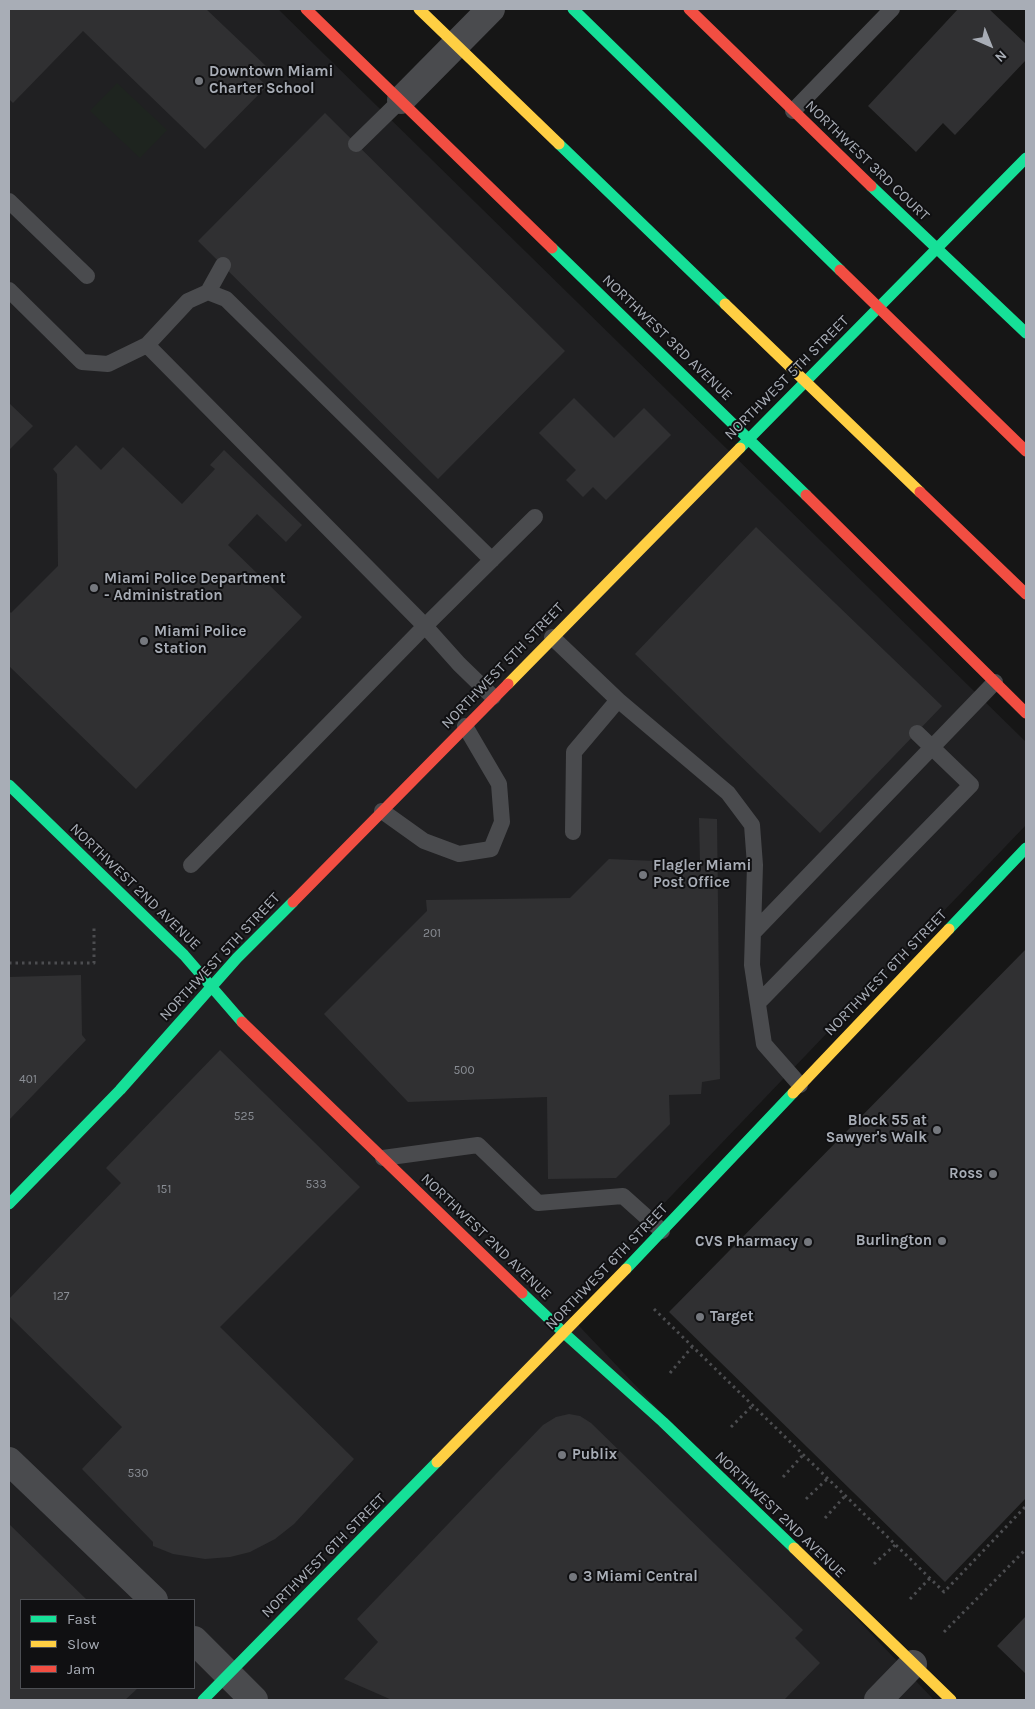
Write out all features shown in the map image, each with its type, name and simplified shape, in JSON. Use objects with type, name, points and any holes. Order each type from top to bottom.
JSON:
[{"type":"main road","name":"NORTHWEST 3RD AVENUE","points":[[306,9],[749,439],[1026,713]]},
{"type":"main road","points":[[419,9],[1026,594]]},
{"type":"main road","points":[[573,9],[1026,451]]},
{"type":"main road","name":"NORTHWEST 3RD COURT","points":[[689,9],[1026,333]]},
{"type":"main road","name":"NORTHWEST 5TH STREET","points":[[9,1204],[120,1090],[212,985],[552,637],[1026,158]]},
{"type":"main road","name":"NORTHWEST 2ND AVENUE","points":[[9,785],[184,955],[250,1030],[564,1334],[663,1422],[951,1700]]},
{"type":"main road","name":"NORTHWEST 6TH STREET","points":[[203,1700],[564,1334],[1026,848]]},
{"type":"street","points":[[401,100],[490,9]]},
{"type":"street","points":[[9,1462],[150,1599]]},
{"type":"street","points":[[195,1641],[254,1700]]},
{"type":"street","points":[[878,1700],[913,1664]]},
{"type":"lane","points":[[793,111],[892,9]]},
{"type":"lane","points":[[356,144],[401,100]]},
{"type":"lane","points":[[9,201],[87,276]]},
{"type":"lane","points":[[9,290],[82,362],[108,364],[147,345],[188,301],[208,292],[223,265]]},
{"type":"lane","points":[[208,292],[226,299],[492,560]]},
{"type":"lane","points":[[147,345],[426,626],[459,664],[493,697]]},
{"type":"lane","points":[[191,865],[535,517]]},
{"type":"lane","points":[[552,637],[618,700],[728,793],[752,825],[755,866],[752,965],[764,1044],[800,1085]]},
{"type":"lane","points":[[754,933],[995,682]]},
{"type":"lane","points":[[573,832],[574,752],[618,700]]},
{"type":"lane","points":[[382,811],[424,840],[460,854],[491,849],[502,822],[499,784],[465,726]]},
{"type":"lane","points":[[758,1003],[971,785],[917,733]]},
{"type":"lane","points":[[383,1158],[478,1145],[538,1203],[623,1196],[662,1231]]},
{"type":"path","points":[[9,963],[94,963],[94,927]]},
{"type":"path","points":[[654,1309],[944,1592],[1026,1506]]},
{"type":"path","points":[[670,1373],[692,1347]]},
{"type":"path","points":[[731,1427],[752,1406]]},
{"type":"path","points":[[783,1476],[803,1455]]},
{"type":"path","points":[[806,1499],[827,1478]]},
{"type":"path","points":[[825,1518],[846,1496]]},
{"type":"path","points":[[874,1564],[894,1544]]},
{"type":"path","points":[[944,1632],[1026,1549]]},
{"type":"path","points":[[910,1599],[930,1578]]},
{"type":"shaded area","points":[[9,9],[278,9],[1026,742],[1026,825],[563,1309],[934,1700],[9,1700]]},
{"type":"shaded area","points":[[117,83],[167,130],[140,158],[90,111]]},
{"type":"building","name":"Downtown Miami Charter School","points":[[9,9],[206,9],[267,67],[257,77],[267,86],[205,149],[83,31],[13,103],[9,99]]},
{"type":"building","points":[[958,9],[989,9],[1026,44],[1026,60],[955,135],[943,123],[916,152],[868,106]]},
{"type":"building","points":[[325,113],[565,351],[438,479],[198,241]]},
{"type":"building","points":[[574,398],[614,438],[644,408],[671,435],[606,500],[593,487],[583,497],[566,480],[576,470],[539,433]]},
{"type":"building","points":[[9,403],[33,426],[9,450]]},
{"type":"building","name":"Miami Police Station","points":[[76,445],[101,470],[123,447],[182,504],[215,469],[210,465],[224,450],[302,525],[286,542],[257,514],[228,545],[302,617],[136,789],[9,666],[9,611],[11,613],[58,566],[57,474],[53,469]]},
{"type":"building","points":[[756,527],[942,706],[820,833],[635,654]]},
{"type":"building","points":[[699,818],[717,819],[720,1079],[702,1082],[701,1094],[669,1095],[670,1124],[616,1178],[548,1179],[547,1097],[408,1102],[324,1014],[427,911],[426,900],[570,898],[609,859],[700,863]]},
{"type":"building","name":"Block 55 at Sawyer's Walk","points":[[1026,949],[1026,1498],[945,1582],[669,1312]]},
{"type":"building","points":[[81,975],[82,1035],[86,1040],[9,1120],[9,977]]},
{"type":"building","points":[[220,1050],[360,1187],[220,1327],[354,1459],[294,1524],[275,1539],[250,1552],[230,1557],[205,1559],[173,1554],[153,1546],[153,1542],[82,1469],[122,1427],[9,1316],[9,1299],[121,1183],[106,1168]]},
{"type":"building","name":"3 Miami Central","points":[[569,1414],[580,1416],[591,1423],[803,1630],[795,1638],[820,1663],[784,1700],[392,1700],[344,1679],[378,1642],[357,1619],[543,1425],[556,1417]]},
{"type":"building","points":[[9,1524],[86,1599],[20,1599],[20,1689],[137,1689],[125,1700],[9,1700]]},
{"type":"building","points":[[1026,1616],[1026,1674],[997,1646]]},
{"type":"traffic: fast","points":[[573,9],[840,270]]},
{"type":"traffic: fast","points":[[559,144],[725,304]]},
{"type":"traffic: fast","points":[[740,448],[1026,158]]},
{"type":"traffic: fast","points":[[871,186],[1026,333]]},
{"type":"traffic: fast","points":[[552,248],[806,495]]},
{"type":"traffic: fast","points":[[9,785],[184,955],[242,1022]]},
{"type":"traffic: fast","points":[[949,929],[1026,848]]},
{"type":"traffic: fast","points":[[9,1204],[120,1090],[237,958],[293,902]]},
{"type":"traffic: fast","points":[[626,1269],[793,1093]]},
{"type":"traffic: fast","points":[[522,1293],[663,1422],[794,1548]]},
{"type":"traffic: fast","points":[[203,1700],[437,1462]]},
{"type":"traffic: slow","points":[[419,9],[559,144]]},
{"type":"traffic: slow","points":[[725,304],[920,492]]},
{"type":"traffic: slow","points":[[508,684],[740,448]]},
{"type":"traffic: slow","points":[[793,1093],[949,929]]},
{"type":"traffic: slow","points":[[437,1462],[626,1269]]},
{"type":"traffic: slow","points":[[794,1548],[951,1700]]},
{"type":"traffic: jam","points":[[306,9],[552,248]]},
{"type":"traffic: jam","points":[[689,9],[871,186]]},
{"type":"traffic: jam","points":[[840,270],[1026,451]]},
{"type":"traffic: jam","points":[[920,492],[1026,594]]},
{"type":"traffic: jam","points":[[806,495],[1026,713]]},
{"type":"traffic: jam","points":[[293,902],[508,684]]},
{"type":"traffic: jam","points":[[242,1022],[522,1293]]},
{"type":"place","name":"Downtown Miami Charter School","points":[[199,81]]},
{"type":"place","name":"Miami Police Department - Administration","points":[[94,588]]},
{"type":"place","name":"Miami Police Station","points":[[144,641]]},
{"type":"place","name":"Flagler Miami Post Office","points":[[643,875]]},
{"type":"place","name":"Block 55 at Sawyer's Walk","points":[[937,1130]]},
{"type":"place","name":"Ross","points":[[993,1174]]},
{"type":"place","name":"Burlington","points":[[942,1241]]},
{"type":"place","name":"CVS Pharmacy","points":[[808,1242]]},
{"type":"place","name":"Target","points":[[700,1317]]},
{"type":"place","name":"Publix","points":[[562,1455]]},
{"type":"place","name":"3 Miami Central","points":[[573,1577]]}]
